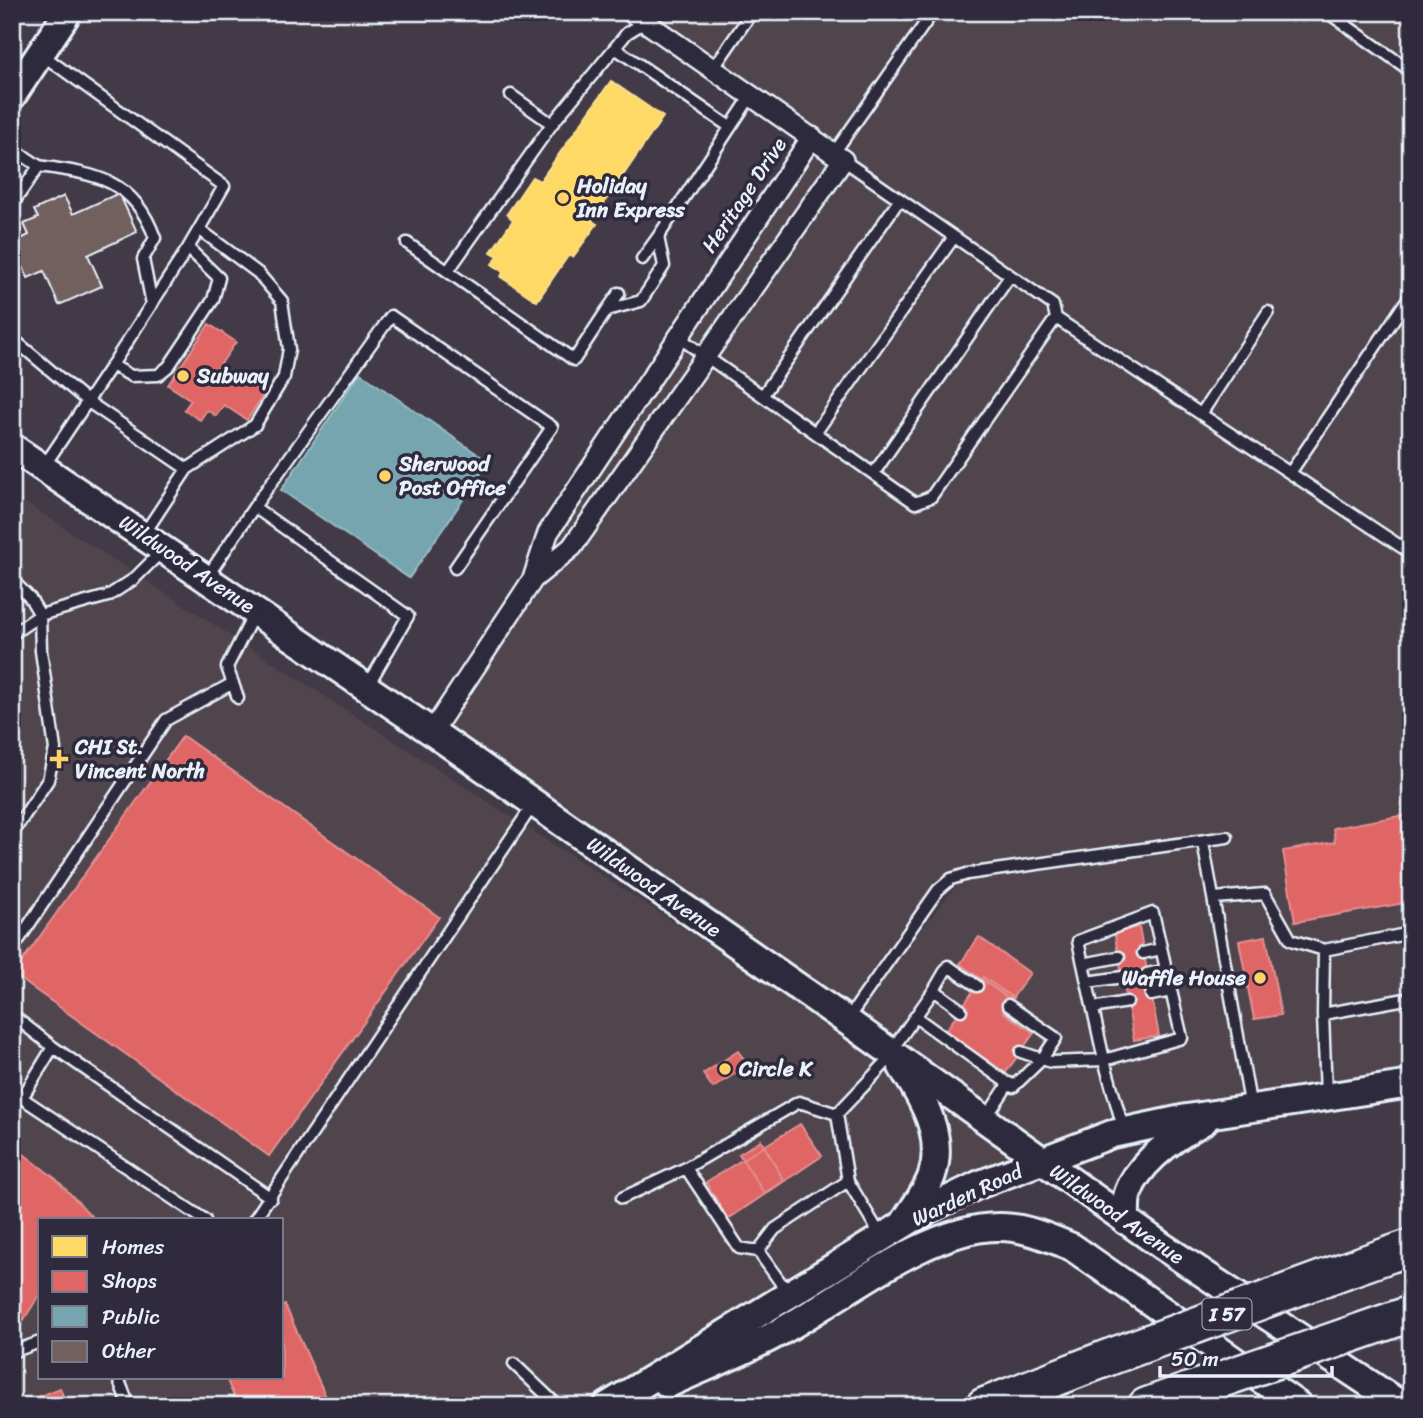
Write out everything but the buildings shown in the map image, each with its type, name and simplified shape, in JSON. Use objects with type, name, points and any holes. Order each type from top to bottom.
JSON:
[{"type":"highway","name":"I 57","points":[[984,1406],[1411,1247]]},
{"type":"highway","points":[[1146,1406],[1410,1314]]},
{"type":"main road","points":[[12,96],[68,12]]},
{"type":"main road","name":"Wildwood Avenue","points":[[12,447],[432,732],[847,1021],[1126,1221],[1403,1406]]},
{"type":"main road","points":[[892,1053],[922,1097],[936,1137],[932,1175],[893,1230]]},
{"type":"main road","name":"Warden Road","points":[[607,1406],[893,1230],[978,1185],[1124,1132],[1251,1108],[1411,1084]]},
{"type":"main road","points":[[1126,1221],[1127,1195],[1135,1179],[1177,1136],[1219,1114]]},
{"type":"main road","points":[[619,1406],[778,1334],[923,1246],[960,1232],[1001,1227],[1037,1233],[1072,1247],[1299,1406]]},
{"type":"street","points":[[643,16],[713,69],[812,137]]},
{"type":"street","name":"Heritage Drive","points":[[432,732],[533,579],[548,533],[812,137],[838,157],[572,547],[533,579]]},
{"type":"lane","points":[[713,69],[752,12]]},
{"type":"lane","points":[[933,12],[838,157],[1053,305],[1056,318],[1403,548],[1411,537]]},
{"type":"lane","points":[[1327,12],[1411,71]]},
{"type":"lane","points":[[448,271],[552,124],[643,16]]},
{"type":"lane","points":[[615,48],[730,127]]},
{"type":"lane","points":[[41,53],[224,186],[152,304],[43,467]]},
{"type":"lane","points":[[510,95],[552,124]]},
{"type":"lane","points":[[642,259],[751,96]]},
{"type":"lane","points":[[12,148],[39,166],[97,175],[133,197],[146,214],[155,239],[143,259],[152,304]]},
{"type":"lane","points":[[12,205],[39,166]]},
{"type":"lane","points":[[764,395],[900,199]]},
{"type":"lane","points":[[12,634],[40,615],[108,596],[134,579],[155,542],[187,469],[255,425],[284,377],[289,349],[282,301],[258,273],[199,229]]},
{"type":"lane","points":[[607,310],[641,301],[664,266],[658,237]]},
{"type":"lane","points":[[816,432],[954,237]]},
{"type":"lane","points":[[407,243],[575,360],[619,293]]},
{"type":"lane","points":[[112,365],[131,376],[158,375],[169,366],[213,300],[219,278],[188,248]]},
{"type":"lane","points":[[874,473],[1010,276]]},
{"type":"lane","points":[[1290,473],[1411,295]]},
{"type":"lane","points":[[1201,414],[1268,312]]},
{"type":"lane","points":[[207,578],[254,507],[391,316],[552,427],[455,568]]},
{"type":"lane","points":[[677,336],[915,503],[931,497],[1056,318]]},
{"type":"lane","points":[[12,338],[87,401],[187,469]]},
{"type":"lane","points":[[254,507],[408,616],[367,687]]},
{"type":"lane","points":[[12,580],[30,598],[40,615],[41,651],[55,749],[48,780],[12,833]]},
{"type":"lane","points":[[238,698],[227,667],[256,611]]},
{"type":"lane","points":[[12,950],[166,720],[233,683]]},
{"type":"lane","points":[[256,1218],[534,803]]},
{"type":"lane","points":[[847,1021],[938,890],[951,879],[967,874],[1227,838]]},
{"type":"lane","points":[[1203,842],[1251,1108]]},
{"type":"lane","points":[[1214,898],[1265,894],[1291,940],[1324,950],[1411,933]]},
{"type":"lane","points":[[1021,1052],[1051,1062],[1104,1060],[1182,1038],[1153,913],[1078,941],[1104,1060],[1124,1132]]},
{"type":"lane","points":[[1143,953],[1161,949]]},
{"type":"lane","points":[[1324,950],[1326,1097]]},
{"type":"lane","points":[[1083,964],[1119,957]]},
{"type":"lane","points":[[836,1114],[892,1053],[948,966],[977,986]]},
{"type":"lane","points":[[1147,974],[1166,970]]},
{"type":"lane","points":[[1087,982],[1123,977]]},
{"type":"lane","points":[[934,990],[961,1010]]},
{"type":"lane","points":[[1151,996],[1171,991]]},
{"type":"lane","points":[[1323,1014],[1411,998]]},
{"type":"lane","points":[[1093,1008],[1127,1002]]},
{"type":"lane","points":[[917,1018],[1013,1087],[1042,1059],[1056,1038],[1008,1005]]},
{"type":"lane","points":[[12,1015],[53,1047],[271,1198]]},
{"type":"lane","points":[[22,1098],[53,1047]]},
{"type":"lane","points":[[985,1120],[1009,1083]]},
{"type":"lane","points":[[12,1091],[202,1218]]},
{"type":"lane","points":[[622,1198],[686,1168],[799,1102],[836,1114]]},
{"type":"lane","points":[[836,1114],[848,1181],[893,1230]]},
{"type":"lane","points":[[686,1168],[739,1248],[758,1251],[788,1293]]},
{"type":"lane","points":[[758,1251],[775,1229],[848,1181]]},
{"type":"lane","points":[[12,1352],[38,1343]]},
{"type":"lane","points":[[514,1364],[558,1406]]},
{"type":"lane","points":[[119,1380],[129,1406]]},
{"type":"shaded area","points":[[631,12],[1411,12],[1411,1084],[1042,1161],[615,1406],[12,1406],[12,494],[1026,1150],[432,732],[811,137]],"holes":[[[963,878],[860,1004],[951,879]]]},
{"type":"place","name":"Holiday Inn Express","points":[[563,198]]},
{"type":"place","name":"Subway","points":[[183,376]]},
{"type":"place","name":"Sherwood Post Office","points":[[385,476]]},
{"type":"place","name":"CHI St. Vincent North","points":[[59,759]]},
{"type":"place","name":"Waffle House","points":[[1260,978]]},
{"type":"place","name":"Circle K","points":[[725,1069]]}]
